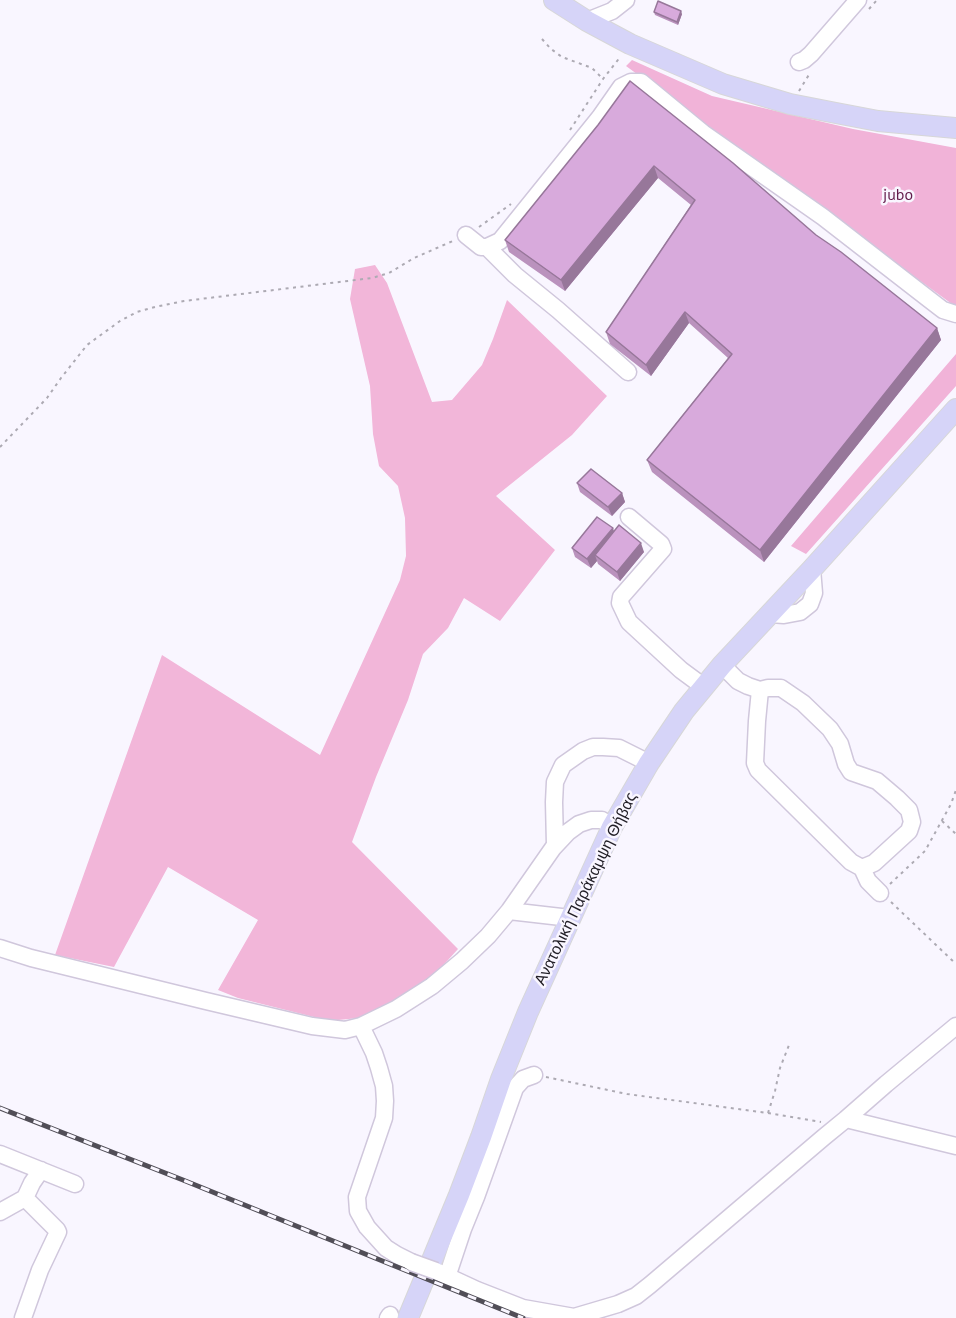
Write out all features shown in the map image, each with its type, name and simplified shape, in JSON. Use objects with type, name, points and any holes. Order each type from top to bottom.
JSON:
[{"type":"main road","points":[[554,0],[630,44],[723,84],[790,104],[879,120],[956,128]]},
{"type":"main road","name":"Ανατολική Παράκαμψη Θήβας","points":[[395,1317],[459,1195],[520,1031],[612,826],[649,763],[684,711],[722,665],[956,410]]},
{"type":"street","points":[[798,62],[811,54],[858,0]]},
{"type":"street","points":[[587,21],[612,11],[624,1]]},
{"type":"street","points":[[466,235],[481,247],[487,247],[500,241],[600,117],[621,87],[631,82],[641,82],[702,133],[823,217],[944,310],[956,314]]},
{"type":"street","points":[[487,247],[628,372]]},
{"type":"street","points":[[629,517],[661,544],[663,549],[621,597],[620,603],[629,622],[681,670],[704,687]]},
{"type":"street","points":[[722,665],[738,681],[760,690],[781,688],[802,703],[830,729],[840,744],[851,772],[877,781],[909,810],[912,822],[909,831],[874,863],[862,868]]},
{"type":"street","points":[[760,690],[755,763],[758,770],[851,862],[862,868],[868,881],[880,893]]},
{"type":"street","points":[[555,845],[555,782],[563,765],[593,747],[619,748],[649,763]]},
{"type":"street","points":[[0,948],[127,982],[312,1026],[345,1030],[361,1026],[396,1009],[432,986],[462,961],[488,936],[509,911],[555,845],[568,832],[579,824],[591,820],[602,820],[612,826]]},
{"type":"street","points":[[509,911],[570,918]]},
{"type":"street","points":[[361,1026],[379,1068],[385,1101],[384,1118],[357,1197],[358,1211],[367,1227],[386,1248],[411,1262],[523,1308],[574,1317],[618,1304],[636,1296],[651,1285],[956,1026]]},
{"type":"street","points":[[442,1274],[476,1197],[515,1088],[523,1079],[534,1074]]},
{"type":"street","points":[[843,1122],[956,1146]]},
{"type":"street","points":[[0,1154],[75,1184]]},
{"type":"street","points":[[0,1212],[25,1198],[41,1170]]},
{"type":"street","points":[[23,1318],[40,1270],[58,1232],[25,1198]]},
{"type":"path","points":[[542,39],[551,50],[562,57],[592,68],[603,79]]},
{"type":"path","points":[[567,135],[603,79],[630,44]]},
{"type":"path","points":[[0,447],[47,398],[87,345],[120,321],[137,312],[184,301],[381,276],[414,258],[466,235],[517,200]]},
{"type":"path","points":[[956,790],[951,804],[925,850],[910,867],[880,893],[956,964]]},
{"type":"path","points":[[942,820],[956,834]]},
{"type":"path","points":[[768,1113],[776,1091],[780,1068],[789,1045]]},
{"type":"path","points":[[534,1074],[627,1094],[843,1122]]},
{"type":"shaded area","points":[[375,265],[387,283],[432,402],[452,400],[482,365],[507,300],[607,396],[572,435],[496,496],[555,550],[500,621],[464,598],[448,628],[423,654],[408,700],[352,842],[458,949],[439,970],[409,994],[359,1018],[322,1019],[238,998],[218,990],[258,920],[168,867],[114,967],[55,955],[162,655],[320,755],[400,580],[406,556],[405,518],[398,486],[379,466],[373,434],[370,386],[350,299],[355,269]]},
{"type":"green space","name":"jubo","points":[[632,60],[712,96],[853,129],[956,148],[956,307],[626,66]]},
{"type":"green space","points":[[956,354],[956,386],[806,554],[791,546]]},
{"type":"building","points":[[658,1],[681,11],[677,22],[654,12]]},
{"type":"building","points":[[630,81],[733,163],[816,235],[937,328],[760,550],[647,460],[732,354],[685,312],[646,365],[606,332],[695,200],[654,166],[561,280],[505,240],[598,125]]},
{"type":"building","points":[[591,469],[622,493],[608,507],[577,483]]},
{"type":"building","points":[[597,517],[613,528],[587,559],[572,548]]},
{"type":"building","points":[[619,525],[641,543],[617,572],[595,555]]},
{"type":"railway","points":[[0,1108],[523,1318]]}]
